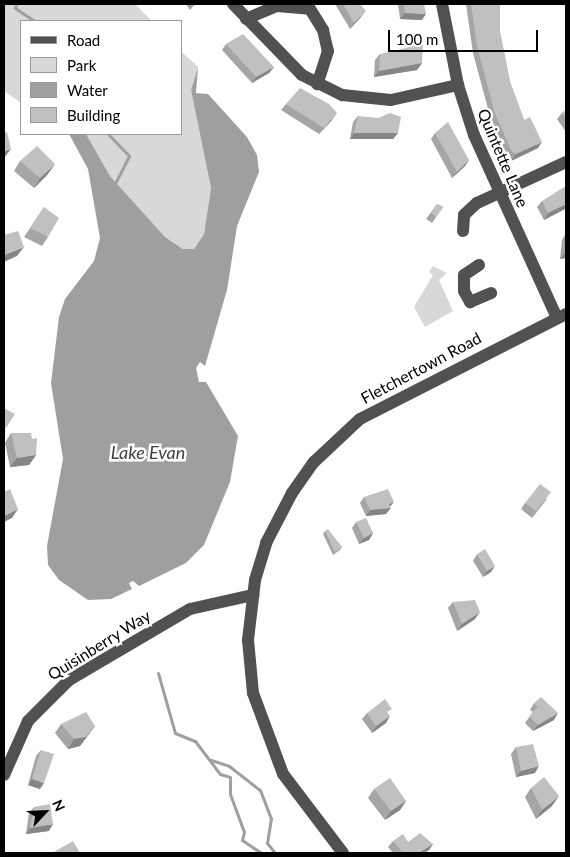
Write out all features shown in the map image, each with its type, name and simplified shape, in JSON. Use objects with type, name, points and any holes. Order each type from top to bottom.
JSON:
[{"type":"street","points":[[233,4],[246,19],[317,84],[372,100],[458,85]]},
{"type":"street","name":"Quintette Lane","points":[[442,4],[458,85],[500,194],[562,316]]},
{"type":"street","points":[[246,19],[277,6],[310,9],[322,30],[328,51],[317,84]]},
{"type":"street","points":[[463,231],[464,215],[500,194],[566,162]]},
{"type":"street","points":[[479,265],[464,275],[464,291],[470,302],[491,293]]},
{"type":"street","name":"Fletchertown Road","points":[[342,853],[283,774],[263,731],[249,668],[253,595],[276,521],[314,462],[345,432],[383,404],[562,316]]},
{"type":"street","name":"Quisinberry Way","points":[[4,775],[28,721],[69,680],[190,609],[253,595]]},
{"type":"green space","points":[[4,4],[135,4],[151,20],[20,20],[20,102],[4,91]]},
{"type":"green space","points":[[182,52],[198,67],[191,90],[211,188],[204,234],[194,249],[183,249],[165,237],[110,176],[87,135],[182,135]]},
{"type":"green space","points":[[433,266],[447,273],[439,280],[453,311],[425,327],[414,307],[433,275],[429,272]]},
{"type":"water","name":"Lake Evan","points":[[198,67],[196,93],[208,94],[247,137],[257,155],[259,172],[237,226],[227,290],[205,366],[200,362],[196,368],[199,382],[206,382],[238,436],[230,482],[204,545],[186,563],[139,586],[133,581],[129,583],[132,589],[111,599],[88,600],[59,580],[48,565],[47,546],[63,459],[51,383],[59,317],[65,299],[94,261],[100,238],[88,169],[70,135],[87,135],[110,176],[165,237],[183,249],[194,249],[204,234],[211,188],[191,90]]},
{"type":"building","points":[[343,4],[360,4],[366,11],[354,23]]},
{"type":"building","points":[[404,4],[424,4],[426,14],[405,13]]},
{"type":"building","points":[[471,4],[500,4],[500,32],[510,82],[524,120],[530,117],[542,142],[516,154],[511,150],[495,114],[477,46]]},
{"type":"building","points":[[243,34],[274,67],[256,77],[226,44]]},
{"type":"building","points":[[423,44],[422,63],[379,71],[380,54]]},
{"type":"building","points":[[300,88],[329,104],[337,113],[324,128],[286,104]]},
{"type":"building","points":[[566,110],[566,119],[562,113]]},
{"type":"building","points":[[390,113],[401,117],[398,133],[354,133],[358,116],[378,118]]},
{"type":"building","points":[[448,122],[469,160],[457,172],[435,133]]},
{"type":"building","points":[[7,132],[11,149],[4,151],[4,133]]},
{"type":"building","points":[[37,146],[55,164],[40,178],[20,161]]},
{"type":"building","points":[[566,186],[566,204],[548,213],[542,201]]},
{"type":"building","points":[[437,204],[443,207],[436,217],[431,213]]},
{"type":"building","points":[[44,207],[59,218],[48,237],[30,228]]},
{"type":"building","points":[[18,231],[24,247],[4,255],[4,235]]},
{"type":"building","points":[[4,408],[15,414],[6,428],[4,427]]},
{"type":"building","points":[[11,433],[31,433],[32,439],[37,438],[36,455],[17,458]]},
{"type":"building","points":[[540,484],[551,492],[536,511],[525,503]]},
{"type":"building","points":[[10,489],[18,509],[4,516],[4,492]]},
{"type":"building","points":[[388,489],[394,502],[389,504],[391,508],[370,510],[364,497]]},
{"type":"building","points":[[366,518],[373,533],[364,538],[356,522]]},
{"type":"building","points":[[328,529],[342,547],[335,552],[325,531]]},
{"type":"building","points":[[485,549],[495,566],[487,571],[477,554]]},
{"type":"building","points":[[475,600],[480,612],[462,624],[453,602]]},
{"type":"building","points":[[541,697],[558,713],[538,725],[529,716],[538,707],[534,703]]},
{"type":"building","points":[[385,699],[392,709],[387,712],[390,716],[376,726],[367,713]]},
{"type":"building","points":[[86,712],[95,726],[86,737],[74,739],[61,724]]},
{"type":"building","points":[[533,744],[539,766],[521,771],[516,747]]},
{"type":"building","points":[[41,750],[54,754],[44,783],[32,779]]},
{"type":"building","points":[[544,777],[559,796],[542,810],[531,788]]},
{"type":"building","points":[[390,778],[406,801],[391,811],[374,789]]},
{"type":"building","points":[[50,804],[53,824],[30,828],[34,807]]},
{"type":"building","points":[[420,833],[433,844],[419,853],[403,853],[393,841],[403,834],[408,842]]},
{"type":"building","points":[[73,841],[80,853],[52,853]]},
{"type":"waterway","points":[[16,4],[15,8],[33,20]]},
{"type":"waterway","points":[[109,135],[129,156],[116,182]]},
{"type":"waterway","points":[[158,673],[175,733],[195,741],[220,774],[230,777],[230,794],[244,832],[242,840],[261,853]]},
{"type":"waterway","points":[[211,760],[229,766],[260,790],[271,818],[267,843],[275,853]]}]
